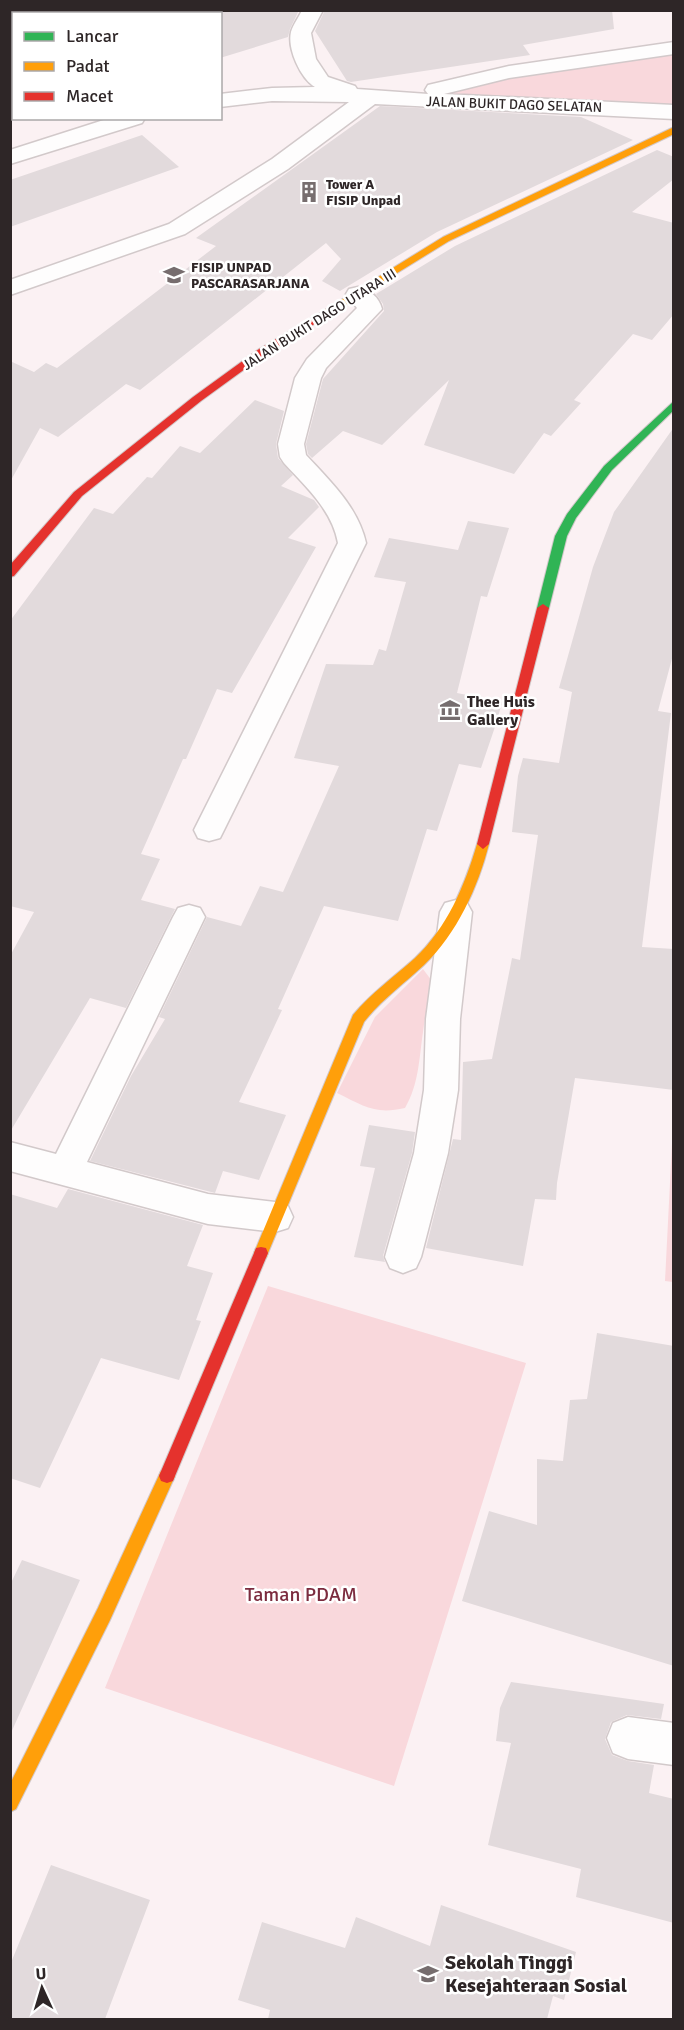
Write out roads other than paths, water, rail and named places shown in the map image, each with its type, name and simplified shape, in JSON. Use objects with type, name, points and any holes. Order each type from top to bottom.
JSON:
[{"type":"street","points":[[313,10],[301,33],[305,59],[311,72],[320,82],[362,95]]},
{"type":"street","points":[[402,99],[509,72],[674,48]]},
{"type":"street","points":[[222,101],[262,93],[362,95]]},
{"type":"street","points":[[10,288],[177,229],[279,164],[362,95]]},
{"type":"street","name":"JALAN BUKIT DAGO SELATAN","points":[[362,95],[402,99],[674,112]]},
{"type":"street","points":[[10,157],[128,120]]},
{"type":"street","name":"JALAN BUKIT DAGO UTARA III","points":[[10,573],[78,494],[197,399],[263,351],[446,239],[674,130]]},
{"type":"street","points":[[209,830],[352,543],[345,518],[293,457],[291,444],[308,378],[316,364],[370,309],[368,302],[358,294]]},
{"type":"street","points":[[10,1803],[134,1551],[254,1273],[274,1217],[358,1019],[371,1001],[429,952],[456,912],[481,853],[561,536],[585,494],[601,475],[672,409]]},
{"type":"street","points":[[403,1257],[431,1153],[441,1090],[444,1019],[456,912]]},
{"type":"street","points":[[65,1171],[189,917]]},
{"type":"street","points":[[13,1162],[65,1171],[208,1209],[274,1217]]},
{"type":"street","points":[[628,1738],[674,1744]]},
{"type":"place","name":"Tower A FISIP Unpad","points":[[309,192]]},
{"type":"place","name":"FISIP UNPAD PASCARASARJANA","points":[[174,275]]},
{"type":"place","name":"Thee Huis Gallery","points":[[450,710]]},
{"type":"place","name":"Sekolah Tinggi Kesejahteraan Sosial","points":[[428,1974]]},
{"type":"park label","name":"Taman PDAM","points":[[301,1594]]}]
